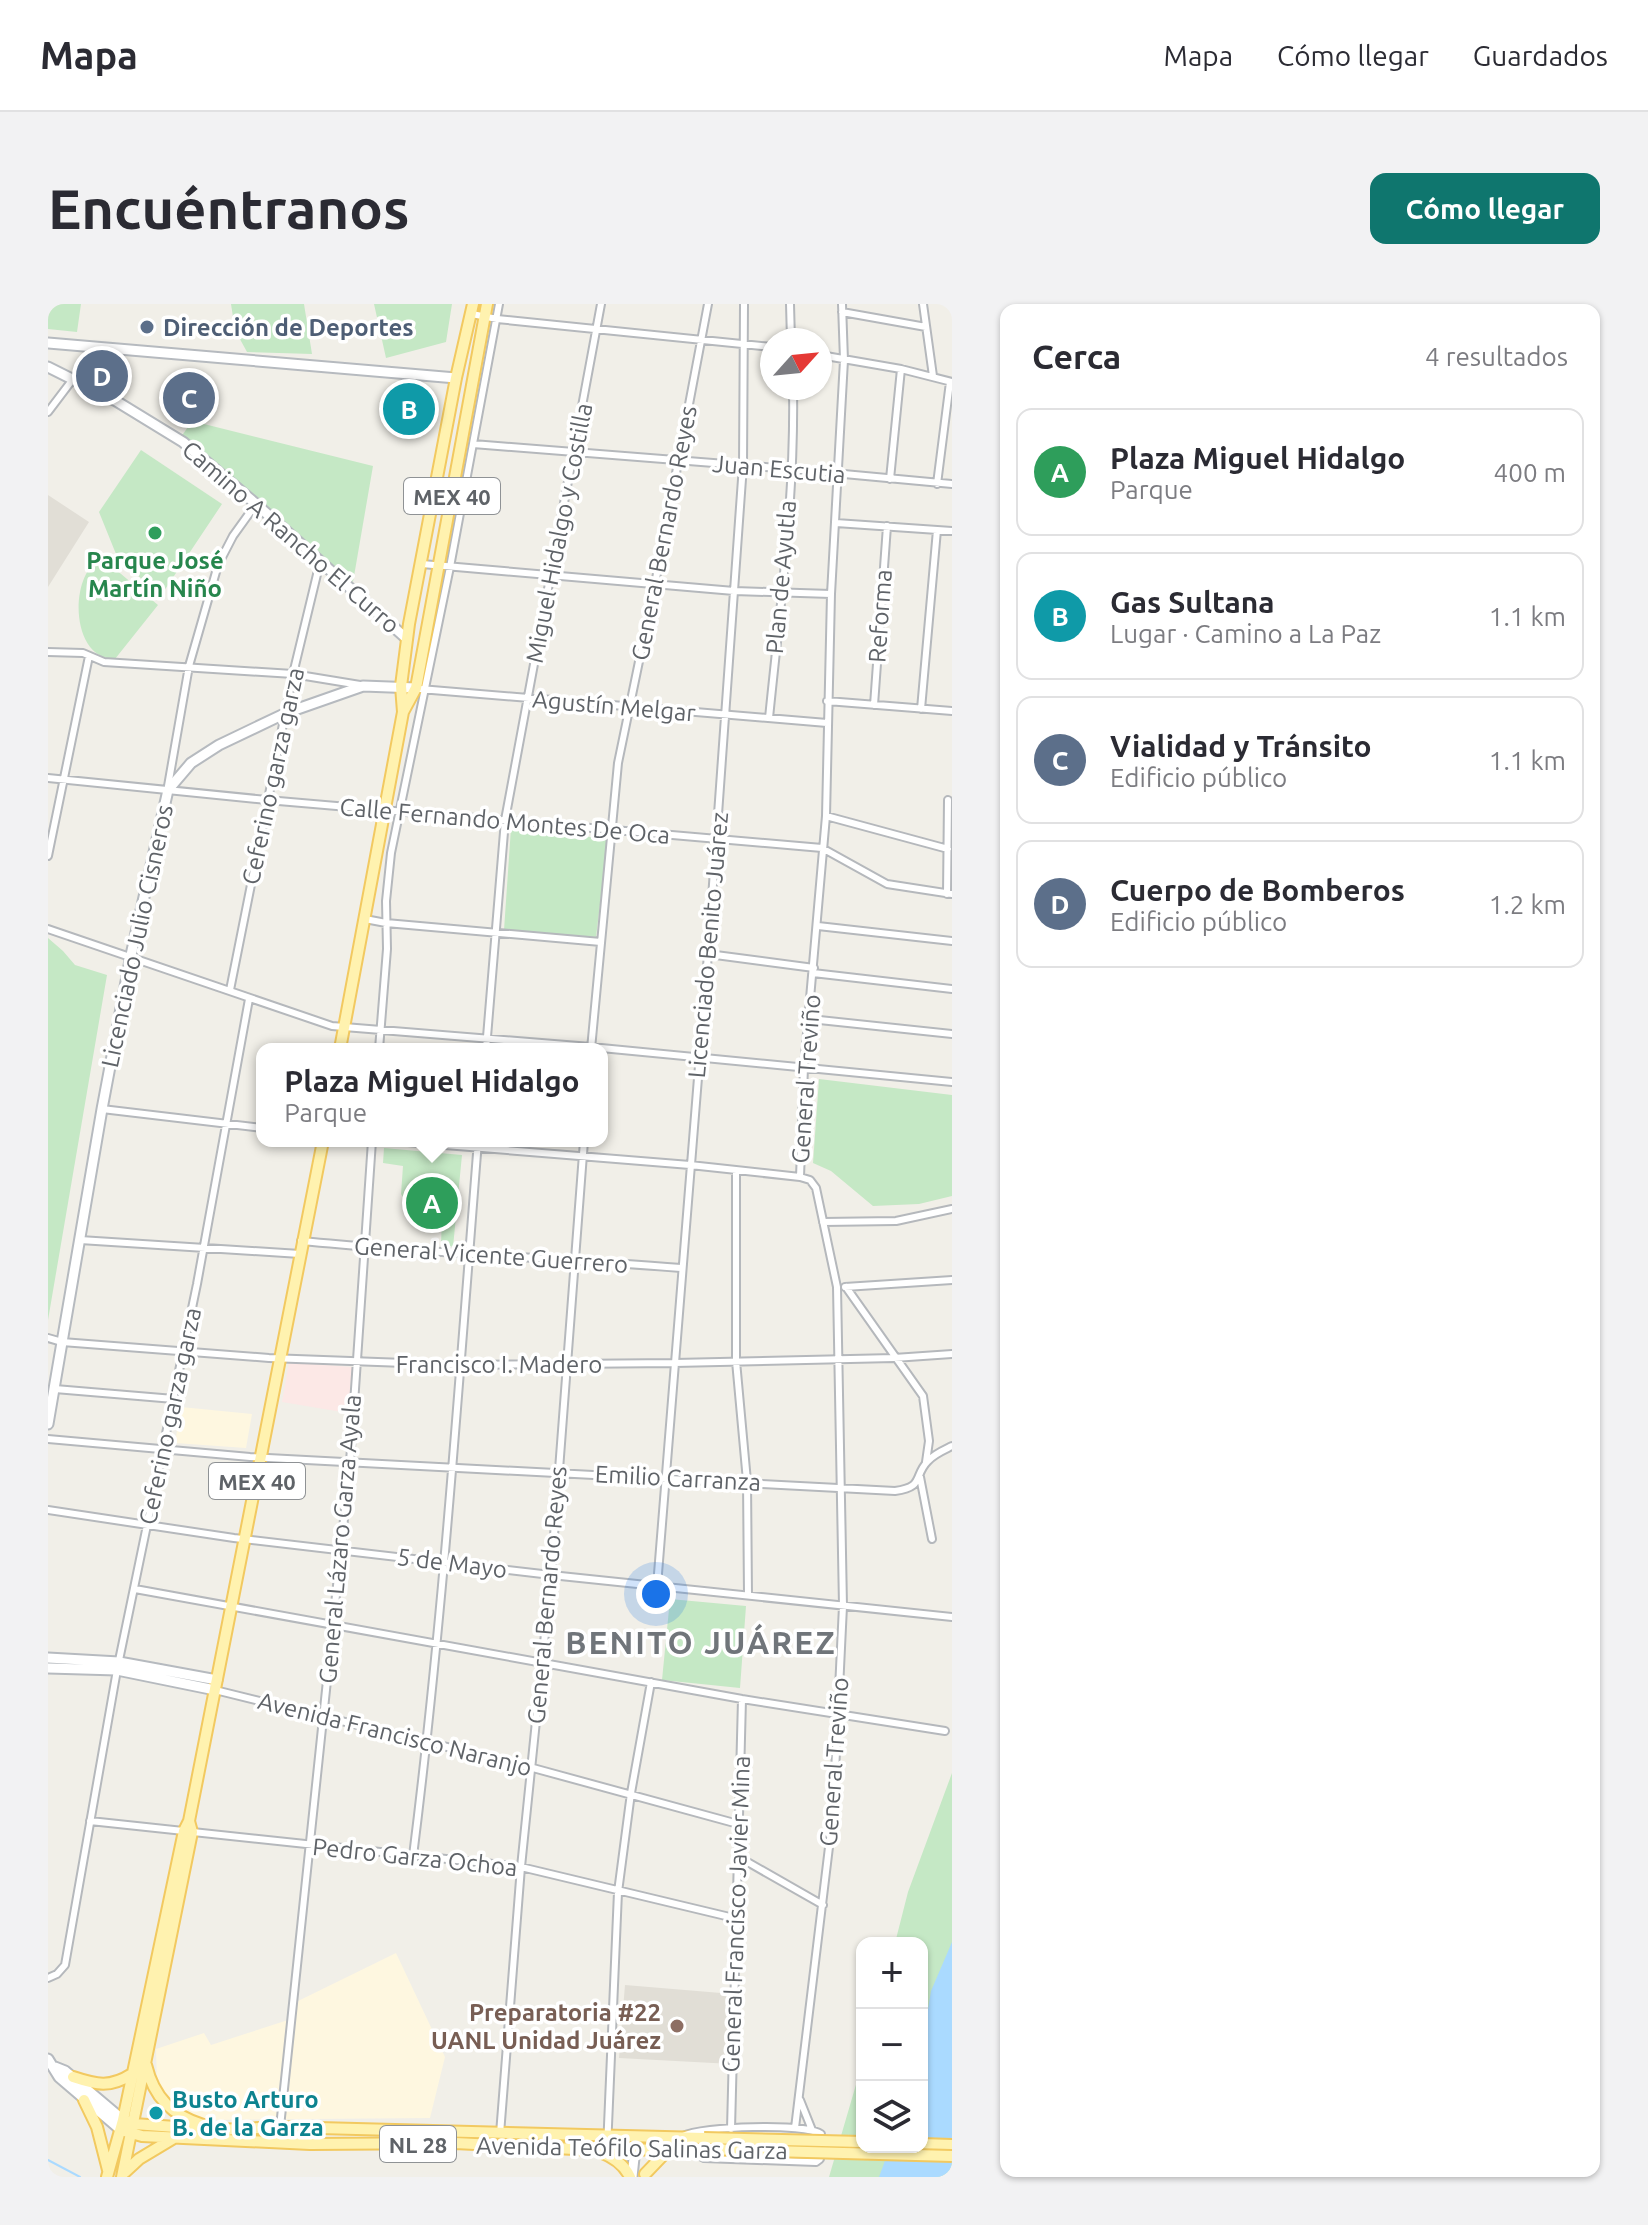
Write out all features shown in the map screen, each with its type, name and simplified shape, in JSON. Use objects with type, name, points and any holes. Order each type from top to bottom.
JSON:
[{"type":"main road","name":"MEX 40","points":[[403,712],[420,689],[429,608],[444,567],[474,363],[487,304]]},
{"type":"main road","name":"MEX 40","points":[[341,1043],[403,712],[401,686],[407,639],[456,378],[473,309]]},
{"type":"main road","points":[[469,394],[456,378],[474,363]]},
{"type":"main road","points":[[429,608],[432,614],[430,635],[434,642]]},
{"type":"main road","name":"MEX 40","points":[[108,2175],[128,2127],[145,2061],[301,1241],[322,1147]]},
{"type":"main road","name":"MEX 40","points":[[123,2175],[132,2074],[188,1828]]},
{"type":"main road","points":[[145,2061],[151,2082],[170,2108],[183,2118],[217,2130]]},
{"type":"main road","points":[[73,2077],[93,2084],[110,2085],[132,2074]]},
{"type":"main road","points":[[84,2100],[97,2127],[108,2175]]},
{"type":"main road","name":"Avenida Teófilo Salinas Garza","points":[[128,2127],[217,2130],[280,2127],[499,2140],[595,2150],[685,2149],[704,2144],[856,2142]]},
{"type":"main road","name":"Avenida Teófilo Salinas Garza","points":[[128,2127],[174,2138],[310,2144],[680,2137],[704,2144],[952,2156]]},
{"type":"main road","points":[[310,2144],[311,2129]]},
{"type":"main road","points":[[123,2175],[139,2159],[174,2138]]},
{"type":"main road","points":[[928,2144],[952,2145]]},
{"type":"main road","points":[[645,2175],[669,2149]]},
{"type":"main road","points":[[595,2150],[612,2156],[631,2177]]},
{"type":"street","points":[[379,1043],[387,949],[387,883],[420,689],[434,642],[444,567],[474,444],[499,304]]},
{"type":"street","name":"Miguel Hidalgo y Costilla","points":[[487,1043],[505,820],[601,304]]},
{"type":"street","name":"General Bernardo Reyes","points":[[591,1043],[618,763],[708,304]]},
{"type":"street","name":"Licenciado Benito Juárez","points":[[657,1586],[717,840],[743,465],[744,304]]},
{"type":"street","points":[[790,304],[791,328]]},
{"type":"street","points":[[923,304],[933,376]]},
{"type":"street","points":[[842,308],[926,327]]},
{"type":"street","name":"General Treviño","points":[[795,2128],[833,1814],[843,1606],[837,1287],[816,1188],[810,1180],[800,1177],[804,1067],[826,816],[831,594],[844,360],[842,308]]},
{"type":"street","points":[[473,309],[485,317],[497,319],[760,345]]},
{"type":"street","points":[[48,343],[456,378]]},
{"type":"street","points":[[832,358],[901,369],[951,382],[937,484]]},
{"type":"street","name":"Camino A Rancho El Curro","points":[[48,367],[159,426],[256,504],[407,639]]},
{"type":"street","points":[[890,479],[901,369]]},
{"type":"street","points":[[48,412],[73,379]]},
{"type":"street","name":"Plan de Ayutla","points":[[769,718],[781,594],[793,400]]},
{"type":"street","name":"Juan Escutia","points":[[461,444],[952,484]]},
{"type":"street","points":[[168,790],[189,666],[218,565],[233,536],[256,504]]},
{"type":"street","points":[[836,523],[952,531]]},
{"type":"street","name":"Reforma","points":[[874,705],[887,526]]},
{"type":"street","points":[[921,709],[937,530]]},
{"type":"street","name":"Ceferino garza garza","points":[[230,990],[293,674],[320,562]]},
{"type":"street","points":[[422,564],[734,591],[831,594]]},
{"type":"street","points":[[48,652],[75,652],[104,662],[293,674],[363,686]]},
{"type":"street","points":[[48,856],[89,656]]},
{"type":"street","name":"Licenciado Julio Cisneros","points":[[48,1424],[131,955],[168,790],[191,763],[219,745],[286,713],[363,686],[401,686]]},
{"type":"street","name":"Agustín Melgar","points":[[401,686],[827,723]]},
{"type":"street","points":[[827,701],[952,711]]},
{"type":"street","name":"Calle Fernando Montes De Oca","points":[[48,778],[822,848],[887,884],[949,894]]},
{"type":"street","points":[[948,800],[949,894]]},
{"type":"street","points":[[826,816],[948,849]]},
{"type":"street","points":[[365,919],[601,942]]},
{"type":"street","points":[[818,926],[952,941]]},
{"type":"street","points":[[48,929],[131,955],[249,999],[343,1027],[533,1043]]},
{"type":"street","points":[[708,954],[952,989]]},
{"type":"street","name":"Ceferino garza garza","points":[[48,1978],[65,1965],[118,1666],[184,1350],[249,999]]},
{"type":"street","points":[[810,1019],[952,1034]]},
{"type":"street","points":[[608,1049],[952,1082]]},
{"type":"street","points":[[102,1109],[256,1128]]},
{"type":"street","name":"General Lázaro Garza Ayala","points":[[280,2127],[342,1549],[372,1147]]},
{"type":"street","points":[[413,1856],[446,1563],[478,1147]]},
{"type":"street","points":[[492,1147],[800,1177]]},
{"type":"street","name":"General Bernardo Reyes","points":[[499,2140],[521,1867],[551,1575],[583,1147]]},
{"type":"street","points":[[736,1170],[736,1361],[747,1481],[748,1595]]},
{"type":"street","points":[[823,1222],[896,1221],[952,1209]]},
{"type":"street","points":[[80,1240],[300,1254]]},
{"type":"street","name":"General Vicente Guerrero","points":[[301,1241],[470,1256],[575,1259],[681,1268]]},
{"type":"street","points":[[837,1287],[952,1280]]},
{"type":"street","points":[[846,1287],[923,1396],[929,1441],[920,1477],[932,1539]]},
{"type":"street","name":"Francisco I. Madero","points":[[48,1338],[62,1342],[281,1358],[459,1365],[675,1363],[952,1354]]},
{"type":"street","points":[[55,1389],[174,1399]]},
{"type":"street","name":"Emilio Carranza","points":[[48,1439],[262,1458],[841,1488],[907,1489],[916,1484],[920,1477]]},
{"type":"street","points":[[926,1462],[952,1446]]},
{"type":"street","name":"5 de Mayo","points":[[48,1510],[148,1527],[446,1563],[952,1617]]},
{"type":"street","points":[[135,1589],[838,1716],[945,1731]]},
{"type":"street","name":"Avenida Francisco Naranjo","points":[[48,1658],[118,1666],[216,1685],[324,1716],[631,1793],[738,1824]]},
{"type":"street","name":"Avenida Francisco Naranjo","points":[[48,1668],[118,1666]]},
{"type":"street","points":[[607,2149],[618,1892],[631,1793],[651,1682]]},
{"type":"street","name":"General Francisco Javier Mina","points":[[731,2129],[742,1699]]},
{"type":"street","name":"Pedro Garza Ochoa","points":[[90,1821],[188,1828],[310,1846],[521,1867],[734,1918]]},
{"type":"street","points":[[737,1856],[823,1905]]},
{"type":"street","points":[[52,2063],[73,2077],[128,2127]]},
{"type":"street","points":[[52,2063],[59,2077],[84,2100],[128,2127]]},
{"type":"street","points":[[799,2097],[815,2130]]},
{"type":"street","points":[[680,2137],[698,2130],[731,2129],[795,2128],[815,2130],[821,2134],[820,2159],[816,2162],[704,2158],[685,2149]]},
{"type":"street","points":[[631,2177],[635,2148]]},
{"type":"street","points":[[645,2175],[649,2148]]},
{"type":"shaded area","points":[[48,495],[89,522],[48,587]]},
{"type":"shaded area","points":[[289,1362],[352,1367],[348,1413],[282,1402]]},
{"type":"shaded area","points":[[181,1407],[252,1414],[246,1448],[175,1443]]},
{"type":"shaded area","points":[[396,1953],[445,2057],[430,2118],[202,2120],[183,2115],[157,2083],[156,2049],[204,2033],[211,2045],[288,2020],[296,2002]]},
{"type":"shaded area","name":"Preparatoria #22 UANL Unidad Juárez","points":[[625,1985],[733,1994],[732,2064],[619,2058]]},
{"type":"green space","points":[[48,304],[81,304],[77,332],[48,329]]},
{"type":"green space","points":[[231,304],[304,304],[312,354],[247,352],[235,330]]},
{"type":"green space","points":[[374,304],[452,304],[446,342],[386,358]]},
{"type":"green space","points":[[192,421],[373,466],[353,582],[181,437]]},
{"type":"green space","name":"Parque José Martín Niño","points":[[141,450],[222,504],[160,597],[116,554],[99,512]]},
{"type":"green space","points":[[102,558],[158,605],[115,659],[100,656],[89,646],[79,614],[83,580],[91,567]]},
{"type":"green space","points":[[511,828],[608,839],[596,937],[504,930]]},
{"type":"green space","points":[[48,938],[75,965],[107,975],[48,1320]]},
{"type":"green space","points":[[819,1079],[952,1095],[952,1196],[919,1204],[873,1206],[831,1171],[813,1163]]},
{"type":"green space","points":[[384,1148],[462,1155],[453,1247],[441,1244],[442,1218],[412,1213],[401,1194],[403,1166],[383,1163]]},
{"type":"green space","points":[[670,1599],[746,1606],[740,1688],[662,1680]]},
{"type":"green space","points":[[952,1773],[952,2177],[829,2177],[856,2085],[856,2153],[928,2153],[928,1937],[897,1937],[908,1892]]},
{"type":"water","points":[[952,1942],[952,2177],[879,2177],[888,2153],[928,2153],[928,2009],[931,1991]]},
{"type":"waterway","points":[[48,2160],[80,2177]]},
{"type":"place","name":"Dirección de Deportes","points":[[147,327]]},
{"type":"place","name":"Cuerpo de Bomberos","points":[[102,376]]},
{"type":"place","name":"Vialidad y Tránsito","points":[[189,398]]},
{"type":"place","name":"Gas Sultana","points":[[409,409]]},
{"type":"place","name":"Parque José Martín Niño","points":[[155,533]]},
{"type":"place","name":"Plaza Miguel Hidalgo","points":[[432,1203]]},
{"type":"place","name":"Preparatoria #22 UANL Unidad Juárez","points":[[677,2026]]},
{"type":"place","name":"Busto Arturo B. de la Garza","points":[[156,2113]]},
{"type":"district","name":"BENITO JUÁREZ","points":[[701,1642]]}]
